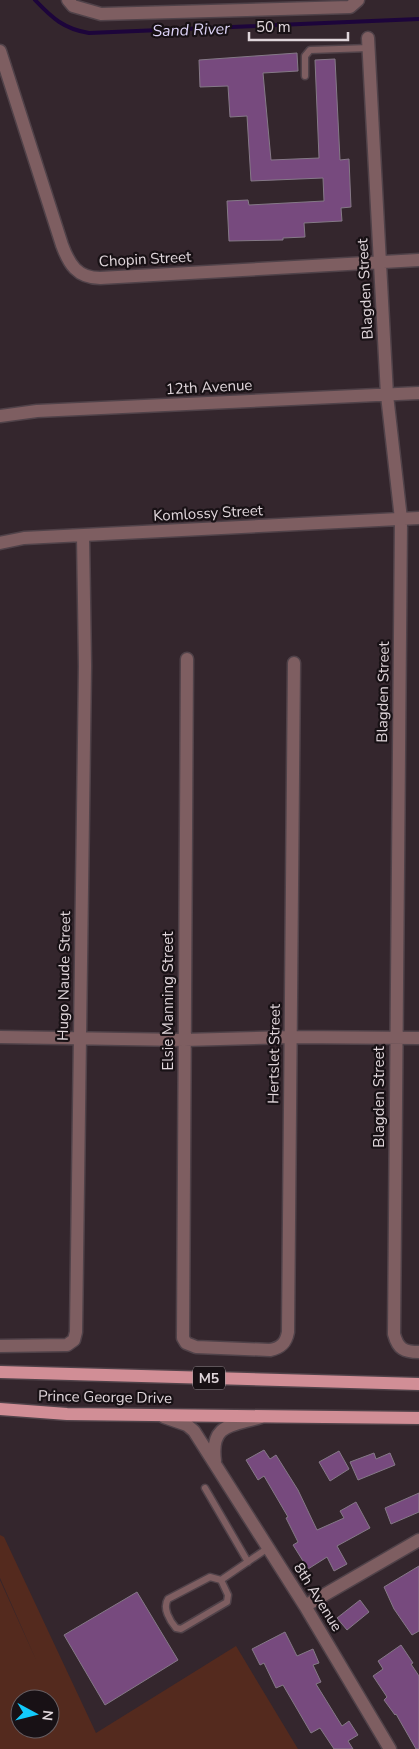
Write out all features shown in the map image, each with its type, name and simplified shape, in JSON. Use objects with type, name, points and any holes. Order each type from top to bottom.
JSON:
[{"type":"main road","name":"Prince George Drive","points":[[0,1372],[419,1384]]},
{"type":"main road","name":"Prince George Drive","points":[[0,1409],[67,1414],[419,1418]]},
{"type":"street","points":[[68,0],[73,6],[101,14],[350,7],[358,0]]},
{"type":"street","name":"Blagden Street","points":[[369,43],[387,395],[401,519],[394,1334],[397,1346],[405,1352],[419,1352]]},
{"type":"street","name":"Chopin Street","points":[[0,51],[62,245],[68,260],[80,273],[100,278],[419,260]]},
{"type":"street","name":"12th Avenue","points":[[0,416],[37,411],[419,393]]},
{"type":"street","name":"Komlossy Street","points":[[0,543],[24,538],[419,518]]},
{"type":"street","name":"Hugo Naude Street","points":[[0,1346],[59,1346],[71,1344],[76,1332],[84,666],[83,536]]},
{"type":"street","name":"Elsie Manning Street","points":[[186,659],[183,1332],[186,1343]]},
{"type":"street","name":"Hertslet Street","points":[[186,1343],[196,1347],[270,1350],[277,1349],[287,1338],[294,663]]},
{"type":"street","points":[[0,1037],[184,1040],[290,1037],[419,1038]]},
{"type":"street","name":"8th Avenue","points":[[156,1415],[187,1425],[215,1463],[305,1606],[390,1749]]},
{"type":"street","points":[[215,1463],[213,1444],[220,1432],[229,1426],[265,1416]]},
{"type":"street","points":[[305,1606],[419,1540]]},
{"type":"lane","points":[[304,76],[305,56],[310,50],[369,43]]},
{"type":"lane","points":[[204,1488],[248,1562]]},
{"type":"lane","points":[[221,1580],[228,1595],[227,1602],[181,1629],[174,1626],[166,1610],[168,1600],[210,1577],[221,1580],[268,1548]]},
{"type":"shaded area","points":[[0,1535],[4,1537],[96,1733],[236,1646],[298,1749],[0,1749],[0,1580],[37,1662],[0,1578]]},
{"type":"building","points":[[297,53],[298,71],[263,73],[271,160],[319,158],[315,60],[335,59],[340,160],[349,159],[351,207],[341,208],[342,221],[304,223],[305,237],[283,238],[283,240],[229,241],[227,201],[248,200],[249,205],[324,201],[323,178],[251,181],[247,116],[230,117],[228,86],[200,87],[199,60]]},
{"type":"building","points":[[264,1450],[270,1459],[276,1455],[298,1490],[317,1530],[344,1518],[340,1511],[356,1502],[370,1528],[337,1546],[347,1564],[334,1571],[327,1557],[308,1569],[293,1545],[298,1542],[286,1518],[288,1517],[264,1476],[258,1480],[246,1460]]},
{"type":"building","points":[[339,1451],[349,1469],[330,1481],[319,1462]]},
{"type":"building","points":[[374,1453],[376,1459],[390,1453],[395,1465],[358,1480],[350,1462]]},
{"type":"building","points":[[419,1493],[419,1512],[391,1524],[385,1508]]},
{"type":"building","points":[[419,1566],[419,1631],[412,1635],[394,1609],[384,1587]]},
{"type":"building","points":[[137,1592],[178,1660],[105,1705],[64,1635]]},
{"type":"building","points":[[360,1600],[369,1612],[347,1630],[337,1618]]},
{"type":"building","points":[[285,1632],[297,1656],[313,1649],[319,1663],[313,1665],[321,1682],[316,1684],[342,1726],[349,1721],[358,1735],[348,1741],[353,1749],[334,1749],[320,1728],[311,1733],[283,1685],[276,1688],[264,1663],[260,1665],[252,1649]]},
{"type":"building","points":[[401,1645],[419,1676],[419,1749],[416,1749],[396,1714],[384,1700],[387,1697],[373,1676],[383,1669],[378,1661]]},
{"type":"waterway","name":"Sand River","points":[[35,0],[65,26],[89,33],[419,19]]}]
